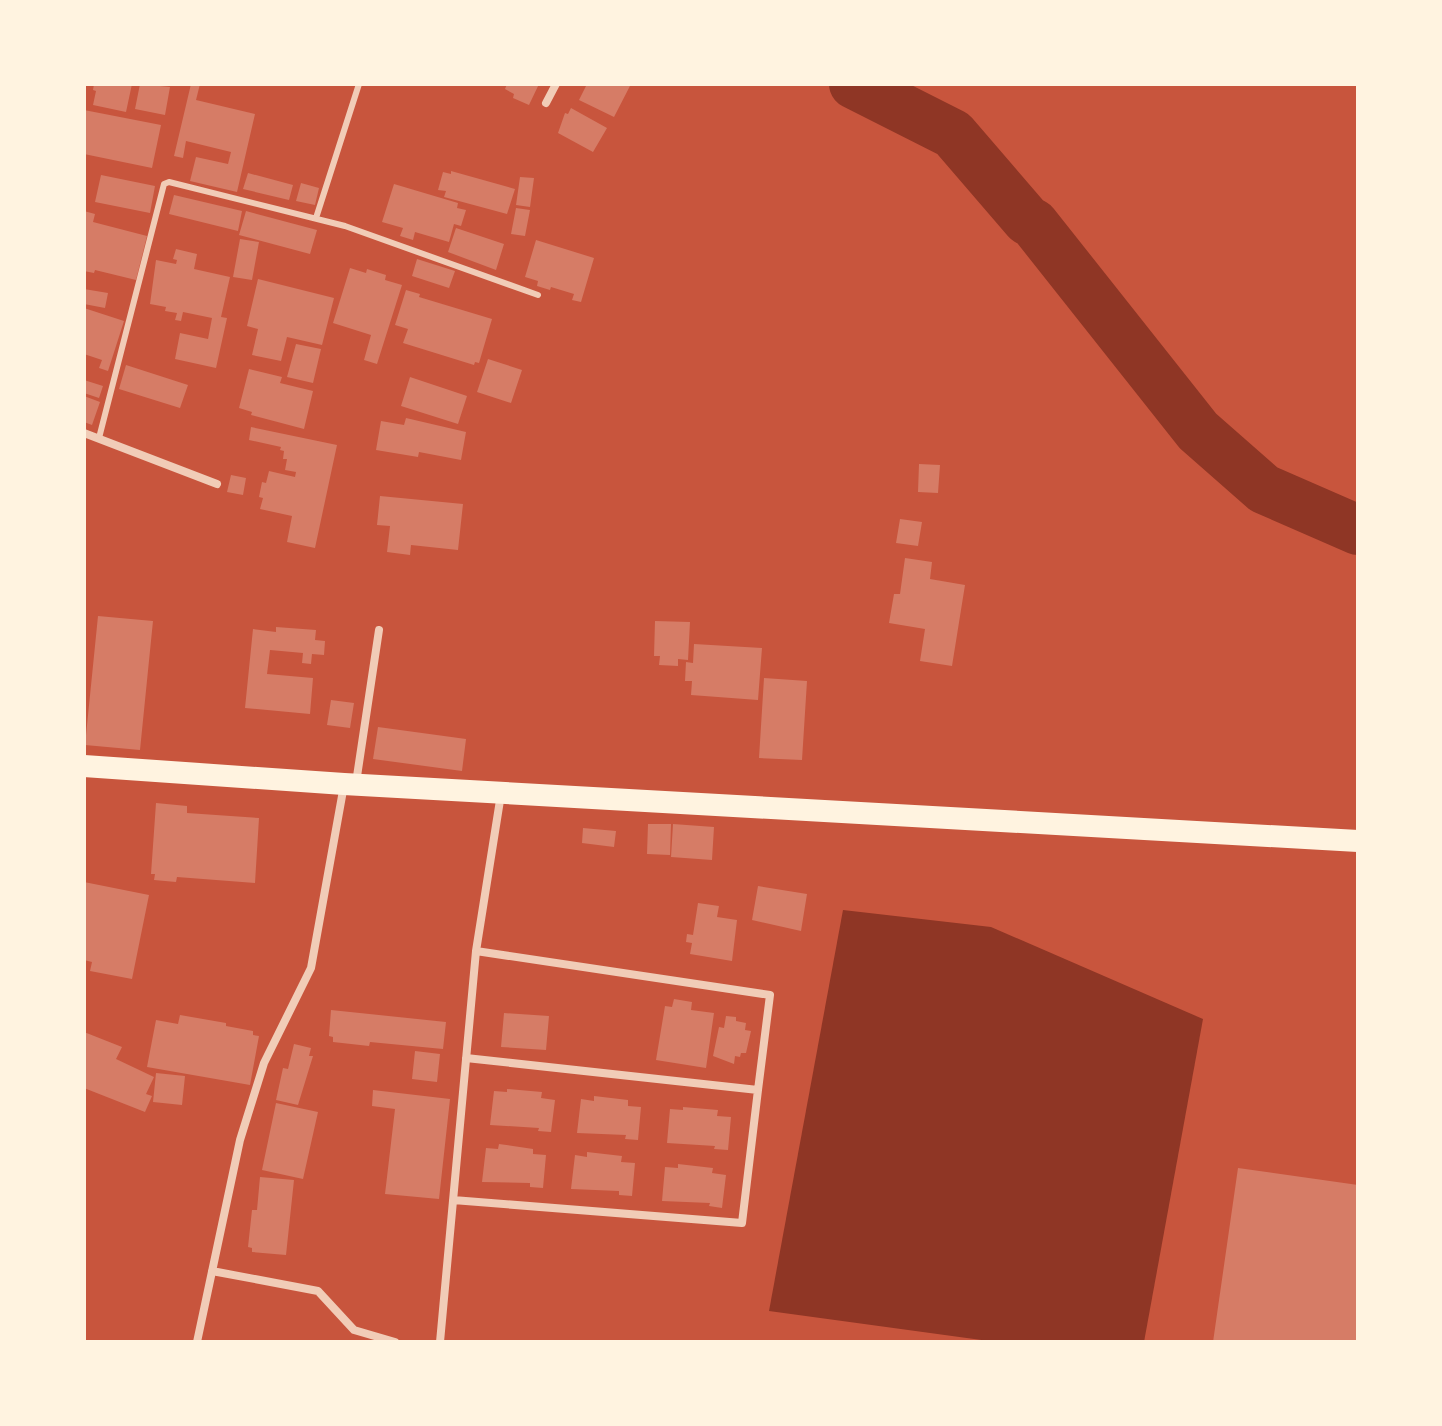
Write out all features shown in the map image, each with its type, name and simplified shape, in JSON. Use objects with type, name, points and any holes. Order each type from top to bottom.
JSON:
[{"type":"highway","points":[[84,766],[1358,841]]},
{"type":"street","points":[[546,103],[556,84]]},
{"type":"street","points":[[84,433],[217,484]]},
{"type":"street","points":[[197,1342],[240,1140],[264,1063],[311,968],[379,630]]},
{"type":"street","points":[[440,1342],[476,951],[501,791]]},
{"type":"street","points":[[453,1200],[742,1223],[770,995],[476,951]]},
{"type":"street","points":[[466,1058],[758,1090]]},
{"type":"street","points":[[212,1271],[318,1291],[354,1330],[395,1342]]},
{"type":"lane","points":[[316,218],[359,84]]},
{"type":"lane","points":[[99,438],[164,184],[169,182],[345,226],[538,295]]},
{"type":"shaded area","points":[[843,910],[991,927],[1203,1019],[1144,1342],[996,1342],[769,1311]]},
{"type":"building","points":[[94,84],[132,84],[126,112],[93,105]]},
{"type":"building","points":[[140,84],[170,87],[165,115],[135,109]]},
{"type":"building","points":[[191,84],[200,84],[196,100],[255,114],[237,192],[190,181],[196,157],[228,164],[231,152],[186,141],[183,158],[174,156]]},
{"type":"building","points":[[507,84],[539,84],[529,105],[513,98],[514,94],[505,89]]},
{"type":"building","points":[[587,84],[631,84],[614,117],[579,100]]},
{"type":"building","points":[[571,108],[607,128],[593,152],[558,133],[565,113],[568,114]]},
{"type":"building","points":[[84,110],[161,125],[152,168],[84,154]]},
{"type":"building","points":[[451,171],[515,189],[507,214],[444,197],[446,191],[438,190],[443,172],[451,174]]},
{"type":"building","points":[[248,173],[293,185],[289,200],[243,189]]},
{"type":"building","points":[[101,175],[155,186],[150,213],[95,202]]},
{"type":"building","points":[[520,177],[534,178],[530,207],[516,205]]},
{"type":"building","points":[[301,183],[319,188],[315,205],[296,201]]},
{"type":"building","points":[[394,184],[458,203],[457,208],[466,210],[461,226],[454,224],[449,242],[415,232],[413,240],[400,236],[403,228],[382,222]]},
{"type":"building","points":[[174,195],[242,211],[238,231],[169,214]]},
{"type":"building","points":[[516,208],[530,210],[525,236],[511,234]]},
{"type":"building","points":[[84,211],[95,214],[93,222],[147,236],[136,280],[95,270],[94,273],[84,271]]},
{"type":"building","points":[[246,211],[317,230],[310,254],[239,235]]},
{"type":"building","points":[[456,228],[504,244],[496,270],[448,252]]},
{"type":"building","points":[[240,239],[259,242],[252,280],[233,277]]},
{"type":"building","points":[[536,240],[594,258],[581,302],[572,300],[574,294],[537,286],[538,281],[525,277]]},
{"type":"building","points":[[176,249],[197,254],[194,269],[230,277],[221,317],[227,318],[216,368],[175,359],[180,333],[208,339],[212,318],[183,312],[181,321],[175,320],[177,313],[150,304],[156,260],[176,264],[177,260],[173,259]]},
{"type":"building","points":[[417,259],[455,271],[449,288],[412,276]]},
{"type":"building","points":[[350,268],[386,275],[385,280],[402,285],[377,364],[364,360],[371,335],[333,323]]},
{"type":"building","points":[[258,279],[334,298],[322,345],[287,337],[281,361],[252,355],[258,329],[247,326]]},
{"type":"building","points":[[84,289],[108,293],[105,308],[84,304]]},
{"type":"building","points":[[406,290],[420,294],[419,297],[492,319],[479,363],[475,362],[474,365],[403,343],[408,329],[395,325]]},
{"type":"building","points":[[84,308],[124,321],[108,371],[99,368],[102,360],[84,354]]},
{"type":"building","points":[[296,344],[321,349],[313,383],[287,377]]},
{"type":"building","points":[[488,359],[522,370],[511,403],[477,392]]},
{"type":"building","points":[[126,365],[188,385],[180,408],[119,389]]},
{"type":"building","points":[[249,369],[282,377],[280,383],[313,391],[304,429],[251,415],[252,412],[239,408]]},
{"type":"building","points":[[410,377],[467,396],[458,424],[401,406]]},
{"type":"building","points":[[84,380],[103,386],[99,398],[84,393]]},
{"type":"building","points":[[84,396],[100,402],[92,425],[84,422]]},
{"type":"building","points":[[406,418],[466,432],[461,460],[419,452],[418,457],[376,450],[381,421],[404,425]]},
{"type":"building","points":[[251,427],[337,445],[315,548],[287,542],[292,516],[260,509],[262,482],[266,483],[269,471],[295,477],[296,472],[285,470],[287,459],[283,459],[281,447],[249,440]]},
{"type":"building","points":[[919,464],[940,465],[938,493],[918,492]]},
{"type":"building","points":[[231,475],[246,478],[243,495],[227,492]]},
{"type":"building","points":[[380,496],[463,504],[458,550],[411,545],[410,555],[387,552],[390,526],[377,525]]},
{"type":"building","points":[[900,519],[922,522],[918,546],[896,543]]},
{"type":"building","points":[[905,558],[932,562],[930,579],[965,585],[952,666],[920,661],[925,629],[889,623],[894,594],[900,594]]},
{"type":"building","points":[[98,616],[153,621],[140,750],[85,745]]},
{"type":"building","points":[[655,621],[690,622],[688,660],[678,659],[678,666],[659,665],[660,656],[654,656]]},
{"type":"building","points":[[276,627],[316,630],[315,640],[325,641],[324,655],[312,654],[311,664],[302,663],[303,653],[270,650],[267,674],[313,678],[310,714],[245,708],[253,629],[276,632]]},
{"type":"building","points":[[694,644],[762,648],[758,700],[691,695],[692,681],[685,681],[686,662],[693,663]]},
{"type":"building","points":[[764,678],[807,681],[802,760],[759,758]]},
{"type":"building","points":[[331,700],[354,703],[350,728],[327,725]]},
{"type":"building","points":[[378,727],[466,739],[462,771],[373,759]]},
{"type":"building","points":[[156,803],[187,806],[187,813],[259,818],[255,883],[177,877],[176,882],[154,880],[155,874],[151,874]]},
{"type":"building","points":[[648,824],[671,824],[670,855],[647,854]]},
{"type":"building","points":[[673,824],[714,827],[712,860],[671,857]]},
{"type":"building","points":[[583,828],[616,831],[614,847],[582,843]]},
{"type":"building","points":[[84,882],[149,895],[132,979],[90,971],[92,962],[84,960]]},
{"type":"building","points":[[758,886],[807,894],[801,931],[752,920]]},
{"type":"building","points":[[698,903],[719,906],[717,917],[737,920],[732,961],[690,954],[692,943],[686,942],[687,934],[693,935]]},
{"type":"building","points":[[674,999],[692,1002],[691,1010],[714,1013],[706,1068],[656,1060],[665,1006],[672,1007]]},
{"type":"building","points":[[331,1010],[446,1022],[443,1049],[333,1042],[333,1037],[329,1036]]},
{"type":"building","points":[[504,1013],[549,1016],[546,1050],[501,1047]]},
{"type":"building","points":[[180,1015],[226,1023],[226,1026],[253,1031],[253,1035],[259,1036],[250,1085],[147,1067],[156,1020],[178,1024]]},
{"type":"building","points":[[726,1016],[746,1023],[745,1030],[751,1031],[746,1053],[735,1056],[734,1064],[713,1056],[719,1027],[724,1028]]},
{"type":"building","points":[[84,1032],[122,1047],[116,1059],[154,1077],[146,1094],[152,1096],[145,1112],[84,1088]]},
{"type":"building","points":[[294,1044],[311,1048],[309,1056],[313,1056],[298,1105],[276,1100],[283,1068],[288,1069]]},
{"type":"building","points":[[415,1051],[440,1054],[437,1082],[412,1079]]},
{"type":"building","points":[[156,1073],[185,1076],[182,1105],[153,1102]]},
{"type":"building","points":[[507,1089],[542,1092],[541,1098],[555,1100],[551,1132],[538,1131],[539,1128],[490,1125],[494,1091],[507,1092]]},
{"type":"building","points":[[373,1090],[450,1099],[439,1199],[385,1194],[395,1109],[372,1106]]},
{"type":"building","points":[[594,1096],[628,1100],[628,1106],[641,1107],[638,1140],[625,1139],[626,1135],[577,1133],[581,1099],[594,1101]]},
{"type":"building","points":[[276,1103],[318,1112],[303,1179],[262,1170]]},
{"type":"building","points":[[683,1107],[718,1110],[717,1116],[731,1117],[728,1150],[714,1149],[715,1146],[667,1143],[670,1109],[683,1110]]},
{"type":"building","points":[[499,1144],[533,1149],[533,1154],[546,1155],[543,1188],[530,1187],[530,1183],[482,1182],[486,1148],[498,1149]]},
{"type":"building","points":[[587,1152],[622,1156],[621,1162],[635,1163],[632,1196],[619,1195],[619,1191],[571,1189],[575,1155],[587,1157]]},
{"type":"building","points":[[678,1164],[713,1168],[712,1173],[726,1175],[722,1208],[709,1206],[710,1203],[662,1201],[665,1167],[678,1168]]},
{"type":"building","points":[[1238,1168],[1358,1185],[1358,1342],[1213,1342]]},
{"type":"building","points":[[260,1177],[294,1180],[286,1255],[252,1252],[252,1248],[248,1247],[252,1210],[257,1210]]},
{"type":"waterway","points":[[854,84],[953,134],[1027,220],[1034,224],[1198,431],[1264,489],[1358,530]]}]
